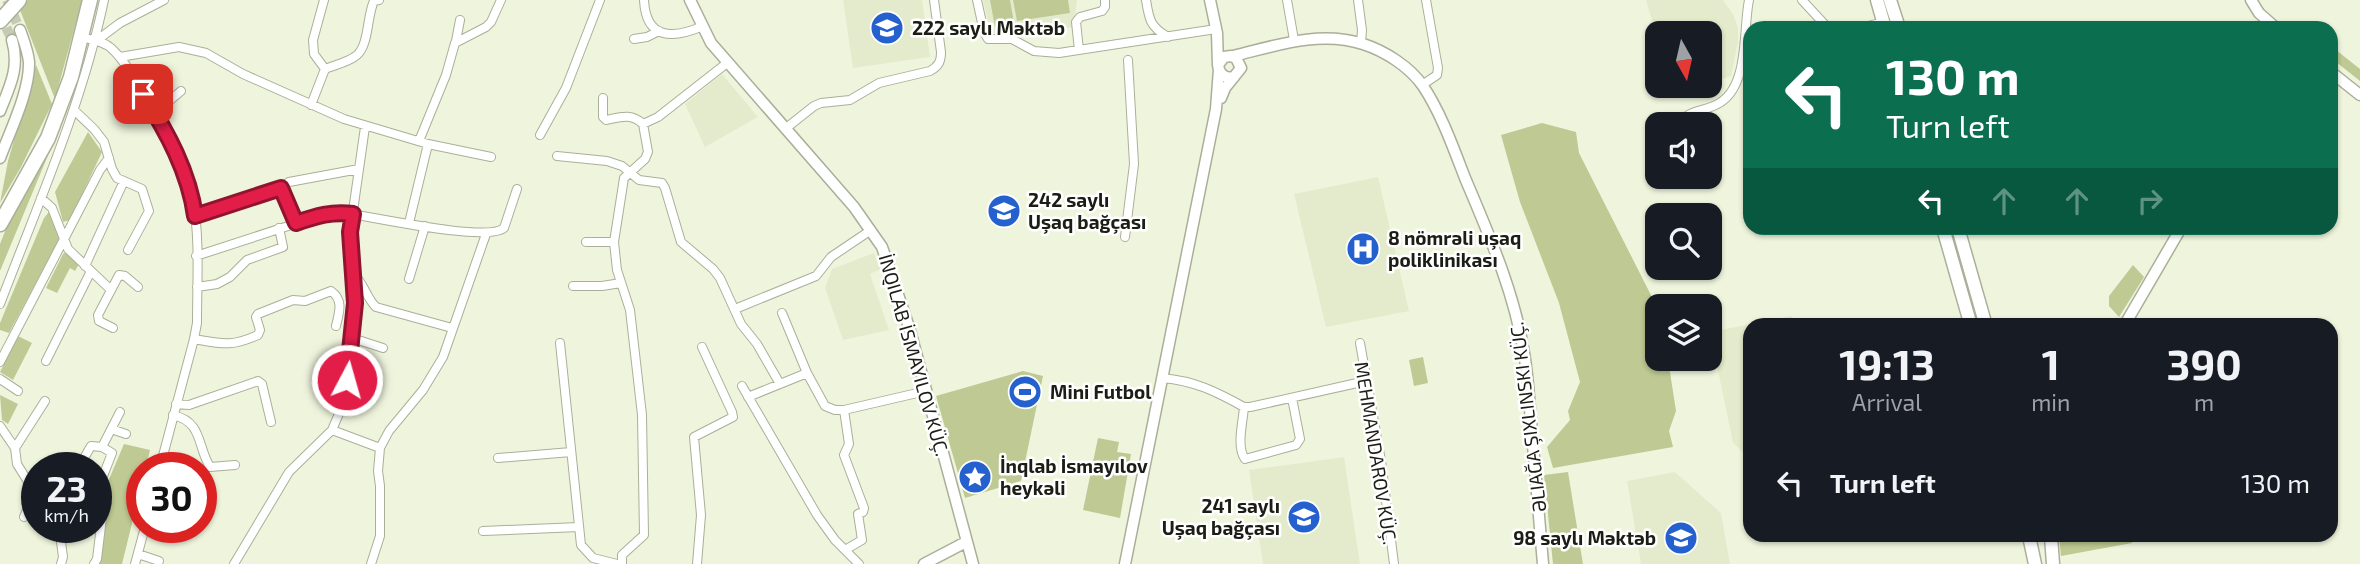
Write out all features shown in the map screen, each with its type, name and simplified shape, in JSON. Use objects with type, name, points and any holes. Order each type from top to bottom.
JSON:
[{"type":"highway","points":[[0,21],[19,0]]},
{"type":"highway","points":[[0,224],[48,138],[88,39],[90,0]]},
{"type":"main road","points":[[690,0],[711,43],[871,230],[886,256],[897,286],[972,564]]},
{"type":"main road","points":[[1125,564],[1216,109],[1217,31],[1210,0]]},
{"type":"main road","points":[[1877,0],[1884,21]]},
{"type":"main road","points":[[1890,0],[1897,21]]},
{"type":"main road","points":[[2251,0],[2268,21]]},
{"type":"main road","points":[[0,158],[29,68],[27,49],[20,30]]},
{"type":"main road","points":[[1217,31],[1232,56],[1239,60],[1236,74]]},
{"type":"main road","points":[[1218,67],[1221,59],[1294,40],[1329,39],[1362,43],[1393,59],[1422,85],[1496,251],[1517,315],[1527,374],[1544,564]]},
{"type":"main road","points":[[0,111],[15,70],[16,55],[12,40]]},
{"type":"main road","points":[[1216,109],[1225,88],[1262,49]]},
{"type":"main road","points":[[1218,67],[1223,75],[1236,74]]},
{"type":"main road","points":[[2338,78],[2360,95]]},
{"type":"main road","points":[[1945,235],[1969,318]]},
{"type":"main road","points":[[1960,235],[1984,318]]},
{"type":"main road","points":[[2129,318],[2177,235]]},
{"type":"main road","points":[[924,564],[966,542]]},
{"type":"main road","points":[[2030,542],[2035,564]]},
{"type":"main road","points":[[2051,542],[2053,564]]},
{"type":"street","points":[[0,304],[74,110],[88,39],[104,0]]},
{"type":"street","points":[[88,39],[164,0]]},
{"type":"street","points":[[324,0],[313,40],[314,54],[325,69]]},
{"type":"street","points":[[311,105],[325,69],[357,55],[363,46],[375,0]]},
{"type":"street","points":[[456,41],[486,27],[501,0]]},
{"type":"street","points":[[540,135],[566,88],[600,0]]},
{"type":"street","points":[[643,0],[647,20],[659,31],[674,35],[703,26]]},
{"type":"street","points":[[785,129],[821,103],[857,99],[879,83],[937,67],[942,52],[934,0]]},
{"type":"street","points":[[977,0],[984,32],[988,38],[1012,39],[1034,51],[1079,50],[1217,31]]},
{"type":"street","points":[[1079,50],[1076,22],[1080,17],[1102,11],[1105,0]]},
{"type":"street","points":[[1146,0],[1149,21],[1167,37]]},
{"type":"street","points":[[1287,0],[1294,40]]},
{"type":"street","points":[[1358,0],[1362,43]]},
{"type":"street","points":[[1422,85],[1437,75],[1438,68],[1426,0]]},
{"type":"street","points":[[1747,21],[1749,0]]},
{"type":"street","points":[[1802,0],[1822,21]]},
{"type":"street","points":[[409,223],[423,142],[446,75],[460,20]]},
{"type":"street","points":[[634,39],[659,31]]},
{"type":"street","points":[[88,39],[107,45],[120,57],[155,113],[188,182],[195,216],[197,287],[194,339],[164,452]]},
{"type":"street","points":[[120,57],[179,47],[206,53],[243,74],[365,127],[491,157]]},
{"type":"street","points":[[1692,112],[1719,104],[1731,92],[1739,72],[1743,50]]},
{"type":"street","points":[[1125,237],[1134,164],[1128,61]]},
{"type":"street","points":[[643,124],[658,117],[727,63]]},
{"type":"street","points":[[155,113],[181,91]]},
{"type":"street","points":[[603,98],[603,117],[606,120],[628,116],[643,124],[648,152],[645,159],[629,171],[621,185],[614,242],[617,270],[630,310],[642,415],[644,535],[622,555],[622,564]]},
{"type":"street","points":[[74,110],[104,142],[117,178],[142,190],[149,211],[128,250]]},
{"type":"street","points":[[234,564],[289,472],[331,430],[338,416],[347,380],[352,338],[355,303],[350,232],[365,127]]},
{"type":"street","points":[[558,156],[607,161],[622,166],[639,180],[662,183],[681,242],[720,278],[741,324],[757,344],[780,384]]},
{"type":"street","points":[[0,362],[100,170],[109,158]]},
{"type":"street","points":[[195,216],[281,188],[289,181],[359,169]]},
{"type":"street","points":[[46,361],[124,181]]},
{"type":"street","points":[[281,188],[296,223]]},
{"type":"street","points":[[196,256],[324,214],[338,212],[486,234],[500,232],[504,228],[517,189]]},
{"type":"street","points":[[41,198],[52,208],[68,249],[111,290]]},
{"type":"street","points":[[409,279],[425,226]]},
{"type":"street","points":[[197,287],[217,284],[230,277],[247,260],[283,247],[279,228]]},
{"type":"street","points":[[735,309],[816,276],[831,257],[871,230]]},
{"type":"street","points":[[371,564],[380,536],[380,448],[423,390],[443,357],[486,234]]},
{"type":"street","points":[[586,242],[614,242]]},
{"type":"street","points":[[353,274],[376,307],[452,328]]},
{"type":"street","points":[[113,328],[99,321],[98,315],[119,275],[125,276],[138,288]]},
{"type":"street","points":[[573,286],[621,283]]},
{"type":"street","points":[[194,339],[229,345],[241,343],[258,335],[258,314],[293,300],[304,300],[331,291],[336,294],[341,306],[336,326]]},
{"type":"street","points":[[782,313],[807,373],[825,406],[844,410],[926,391]]},
{"type":"street","points":[[352,338],[383,348]]},
{"type":"street","name":"MEHMANDAROV KÜÇ.","points":[[1360,342],[1381,461],[1394,564]]},
{"type":"street","points":[[560,343],[581,545],[593,558],[617,564]]},
{"type":"street","points":[[696,564],[701,515],[694,437],[733,417],[702,346]]},
{"type":"street","points":[[748,397],[807,373]]},
{"type":"street","points":[[1162,378],[1180,379],[1206,387],[1244,407],[1366,381]]},
{"type":"street","points":[[0,379],[18,391]]},
{"type":"street","points":[[176,404],[189,405],[258,381],[262,384],[271,422]]},
{"type":"street","points":[[742,386],[817,515],[835,540],[859,564]]},
{"type":"street","points":[[1244,407],[1241,448],[1245,459],[1296,445],[1300,439],[1292,398]]},
{"type":"street","points":[[15,448],[45,401]]},
{"type":"street","points":[[844,410],[849,444],[844,455],[864,508],[863,512],[858,514],[862,540],[845,550]]},
{"type":"street","points":[[102,447],[120,412]]},
{"type":"street","points":[[173,415],[194,426],[210,467],[234,465]]},
{"type":"street","points":[[111,429],[126,434]]},
{"type":"street","points":[[331,430],[380,448]]},
{"type":"street","points":[[1,431],[15,448],[17,464],[21,470]]},
{"type":"street","points":[[88,452],[91,446],[102,447],[111,452]]},
{"type":"street","points":[[498,458],[571,452]]},
{"type":"street","points":[[483,531],[579,527]]},
{"type":"street","points":[[61,543],[61,564]]},
{"type":"street","points":[[94,564],[99,543]]},
{"type":"street","points":[[135,564],[141,543]]},
{"type":"street","points":[[138,554],[159,561]]},
{"type":"shaded area","name":"222 saylı Məktəb","points":[[843,0],[922,0],[930,57],[853,68]]},
{"type":"shaded area","points":[[983,0],[1077,0],[1074,27],[991,35]]},
{"type":"shaded area","points":[[1646,0],[1723,0],[1733,14],[1738,28],[1731,76],[1722,79],[1722,21],[1652,21]]},
{"type":"shaded area","points":[[722,74],[758,117],[705,147],[685,104]]},
{"type":"shaded area","points":[[1378,177],[1409,311],[1326,327],[1294,194]]},
{"type":"shaded area","points":[[874,253],[881,269],[870,274],[889,330],[843,340],[825,288],[832,269]]},
{"type":"shaded area","points":[[1743,326],[1743,452],[1733,443],[1718,371],[1722,371],[1722,330]]},
{"type":"shaded area","name":"241 saylı Uşaq bağçası","points":[[1344,457],[1360,564],[1263,564],[1249,470]]},
{"type":"shaded area","name":"98 saylı Məktəb","points":[[1675,472],[1721,513],[1730,564],[1641,564],[1627,481]]},
{"type":"green space","points":[[28,0],[82,0],[55,99],[20,10]]},
{"type":"green space","points":[[990,0],[1010,0],[1014,23],[995,27]]},
{"type":"green space","points":[[1013,0],[1068,0],[1070,13],[1017,21]]},
{"type":"green space","points":[[2338,52],[2360,69],[2360,81],[2338,64]]},
{"type":"green space","points":[[36,65],[52,104],[0,203],[8,161]]},
{"type":"green space","points":[[1542,123],[1576,132],[1579,153],[1650,294],[1645,294],[1645,371],[1670,371],[1676,411],[1669,431],[1673,447],[1553,468],[1547,447],[1570,420],[1568,411],[1580,382],[1559,303],[1520,202],[1501,135]]},
{"type":"green space","points":[[88,132],[102,152],[70,220],[63,222],[55,192]]},
{"type":"green space","points":[[51,148],[0,271],[0,244],[11,216]]},
{"type":"green space","points":[[49,212],[61,236],[9,333],[0,330],[0,323],[44,218]]},
{"type":"green space","points":[[66,252],[79,264],[75,271],[70,268],[57,293],[46,288]]},
{"type":"green space","points":[[2133,265],[2144,277],[2119,317],[2109,306],[2109,296]]},
{"type":"green space","points":[[18,336],[32,343],[13,380],[0,372]]},
{"type":"green space","points":[[1423,357],[1428,383],[1414,386],[1409,360]]},
{"type":"green space","points":[[1023,371],[1043,376],[1021,481],[965,498],[936,396]]},
{"type":"green space","points":[[0,395],[18,404],[8,424],[2,420]]},
{"type":"green space","points":[[1098,438],[1119,442],[1117,452],[1131,454],[1120,518],[1083,510]]},
{"type":"green space","points":[[124,444],[150,450],[126,452],[127,543],[122,564],[100,564],[103,543],[112,543],[112,472]]},
{"type":"green space","points":[[1568,472],[1583,564],[1553,564],[1544,475]]},
{"type":"green space","points":[[2060,542],[2132,542],[2132,543],[2061,556]]},
{"type":"tunnel","points":[[7,0],[20,30]]},
{"type":"tunnel","points":[[0,14],[12,40]]},
{"type":"place","name":"222 saylı Məktəb","points":[[887,28]]},
{"type":"place","name":"242 saylı Uşaq bağçası","points":[[1004,211]]},
{"type":"place","name":"8 nömrəli uşaq poliklinikası","points":[[1363,249]]},
{"type":"place","name":"Mini Futbol","points":[[1025,392]]},
{"type":"place","name":"İnqlab İsmayılov heykəli","points":[[975,477]]},
{"type":"place","name":"241 saylı Uşaq bağçası","points":[[1304,517]]},
{"type":"place","name":"98 saylı Məktəb","points":[[1681,538]]},
{"type":"route","points":[[143,94],[177,156],[192,195],[195,216],[281,188],[296,223],[324,214],[353,214],[350,232],[355,303],[347,380]]}]
